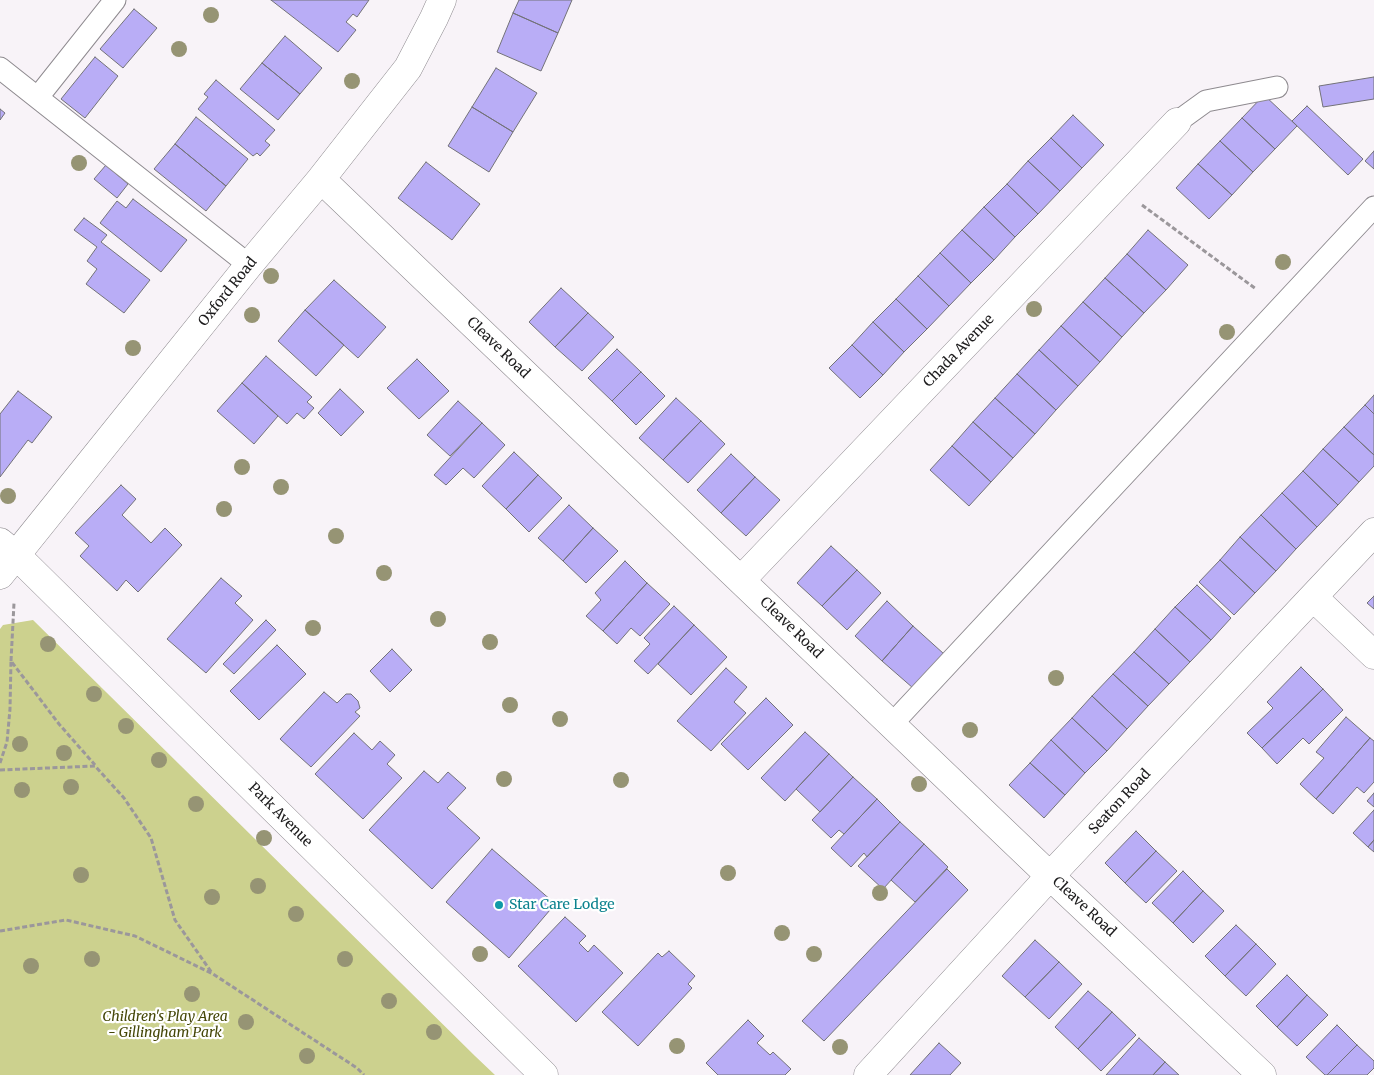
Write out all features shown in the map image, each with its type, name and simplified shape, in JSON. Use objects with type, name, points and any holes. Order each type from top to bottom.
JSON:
[{"type":"street","name":"Oxford Road","points":[[5,557],[321,179],[408,68],[442,0]]},
{"type":"street","name":"Chada Avenue","points":[[741,580],[1177,122]]},
{"type":"street","name":"Cleave Road","points":[[321,179],[1050,876],[1262,1075]]},
{"type":"street","name":"Seaton Road","points":[[868,1075],[1050,876],[1374,532]]},
{"type":"street","name":"Park Avenue","points":[[5,557],[544,1075]]},
{"type":"street","points":[[1314,597],[1374,655]]},
{"type":"lane","points":[[38,97],[115,0]]},
{"type":"lane","points":[[0,68],[249,265]]},
{"type":"lane","points":[[1177,122],[1206,101],[1278,87]]},
{"type":"lane","points":[[892,724],[1374,207]]},
{"type":"path","points":[[1116,186],[1281,307]]},
{"type":"path","points":[[0,763],[7,742],[10,709],[11,661],[5,557]]},
{"type":"path","points":[[11,661],[59,724],[124,798],[151,838],[176,920],[212,974]]},
{"type":"path","points":[[0,770],[95,766]]},
{"type":"path","points":[[0,931],[66,920],[135,936],[212,974],[357,1068],[364,1075]]},
{"type":"green space","name":"Children's Play Area - Gillingham Park","points":[[33,620],[495,1075],[0,1075],[0,629],[3,625]]},
{"type":"building","points":[[271,0],[369,0],[357,17],[353,14],[346,22],[356,30],[338,52]]},
{"type":"building","points":[[519,0],[572,0],[558,33],[513,13]]},
{"type":"building","points":[[134,9],[157,28],[123,68],[100,49]]},
{"type":"building","points":[[513,13],[558,33],[541,71],[497,52]]},
{"type":"building","points":[[285,36],[322,68],[300,94],[262,63]]},
{"type":"building","points":[[95,57],[118,76],[85,118],[61,99]]},
{"type":"building","points":[[262,63],[300,94],[278,120],[240,89]]},
{"type":"building","points":[[496,68],[537,93],[513,132],[472,107]]},
{"type":"building","points":[[1374,77],[1374,99],[1323,107],[1319,86]]},
{"type":"building","points":[[216,80],[275,130],[265,141],[270,145],[260,156],[257,153],[253,156],[198,109],[208,97],[204,94]]},
{"type":"building","points":[[1264,95],[1297,126],[1275,149],[1242,118]]},
{"type":"building","points":[[1307,106],[1363,159],[1348,175],[1292,121]]},
{"type":"building","points":[[472,107],[513,132],[489,172],[448,146]]},
{"type":"building","points":[[0,109],[5,113],[0,120]]},
{"type":"building","points":[[1073,115],[1104,145],[1082,168],[1051,138]]},
{"type":"building","points":[[196,117],[248,159],[226,186],[175,144]]},
{"type":"building","points":[[1242,118],[1275,149],[1253,172],[1220,141]]},
{"type":"building","points":[[1051,138],[1082,168],[1060,191],[1028,161]]},
{"type":"building","points":[[1220,141],[1253,172],[1232,195],[1198,164]]},
{"type":"building","points":[[175,144],[226,186],[206,211],[154,169]]},
{"type":"building","points":[[1374,151],[1374,169],[1365,161]]},
{"type":"building","points":[[1028,161],[1060,191],[1038,214],[1007,184]]},
{"type":"building","points":[[426,162],[480,204],[452,240],[398,198]]},
{"type":"building","points":[[1198,164],[1232,195],[1209,219],[1176,188]]},
{"type":"building","points":[[106,165],[128,184],[117,198],[94,179]]},
{"type":"building","points":[[1007,184],[1038,214],[1015,237],[984,207]]},
{"type":"building","points":[[133,199],[187,240],[161,272],[100,223],[117,201],[126,208]]},
{"type":"building","points":[[984,207],[1015,237],[994,260],[962,230]]},
{"type":"building","points":[[84,218],[107,235],[101,242],[150,280],[124,313],[86,284],[97,269],[87,261],[97,247],[74,230]]},
{"type":"building","points":[[962,230],[994,260],[971,283],[940,253]]},
{"type":"building","points":[[1148,230],[1188,265],[1166,290],[1127,254]]},
{"type":"building","points":[[940,253],[971,283],[949,306],[918,276]]},
{"type":"building","points":[[1127,254],[1166,290],[1144,313],[1105,278]]},
{"type":"building","points":[[918,276],[949,306],[927,329],[896,299]]},
{"type":"building","points":[[1105,278],[1144,313],[1122,337],[1083,302]]},
{"type":"building","points":[[334,280],[386,327],[358,358],[305,310]]},
{"type":"building","points":[[561,288],[588,313],[555,347],[529,322]]},
{"type":"building","points":[[896,299],[927,329],[904,352],[873,322]]},
{"type":"building","points":[[1083,302],[1122,337],[1100,362],[1061,326]]},
{"type":"building","points":[[305,310],[344,345],[316,376],[278,341]]},
{"type":"building","points":[[588,313],[614,337],[582,371],[555,347]]},
{"type":"building","points":[[873,322],[904,352],[883,375],[852,345]]},
{"type":"building","points":[[1061,326],[1100,362],[1078,386],[1039,350]]},
{"type":"building","points":[[852,345],[883,375],[860,398],[829,368]]},
{"type":"building","points":[[617,349],[641,372],[612,401],[588,378]]},
{"type":"building","points":[[1039,350],[1078,386],[1056,410],[1017,374]]},
{"type":"building","points":[[266,356],[312,397],[307,402],[314,408],[304,419],[297,413],[287,424],[242,383]]},
{"type":"building","points":[[417,359],[449,391],[419,419],[387,388]]},
{"type":"building","points":[[641,372],[665,396],[636,425],[612,401]]},
{"type":"building","points":[[1017,374],[1056,410],[1035,434],[995,398]]},
{"type":"building","points":[[242,383],[278,416],[254,444],[217,411]]},
{"type":"building","points":[[340,389],[364,412],[341,436],[318,413]]},
{"type":"building","points":[[18,391],[52,417],[32,443],[28,440],[0,477],[0,414]]},
{"type":"building","points":[[1374,395],[1374,414],[1365,405]]},
{"type":"building","points":[[676,398],[701,421],[663,460],[639,438]]},
{"type":"building","points":[[995,398],[1035,434],[1013,458],[973,422]]},
{"type":"building","points":[[458,401],[482,423],[450,456],[427,435]]},
{"type":"building","points":[[1365,405],[1374,414],[1374,455],[1344,427]]},
{"type":"building","points":[[701,421],[725,444],[688,483],[663,460]]},
{"type":"building","points":[[973,422],[1013,458],[991,482],[952,446]]},
{"type":"building","points":[[482,423],[505,445],[474,478],[463,468],[446,485],[434,475]]},
{"type":"building","points":[[1344,427],[1374,455],[1374,466],[1359,482],[1323,449]]},
{"type":"building","points":[[952,446],[991,482],[969,506],[930,470]]},
{"type":"building","points":[[1323,449],[1359,482],[1338,505],[1303,471]]},
{"type":"building","points":[[514,452],[538,475],[506,509],[482,486]]},
{"type":"building","points":[[731,454],[755,477],[721,513],[697,490]]},
{"type":"building","points":[[1303,471],[1338,505],[1317,527],[1282,493]]},
{"type":"building","points":[[538,475],[562,498],[529,532],[506,509]]},
{"type":"building","points":[[755,477],[780,500],[746,536],[721,513]]},
{"type":"building","points":[[121,485],[136,499],[122,515],[151,543],[165,528],[182,545],[138,592],[126,580],[117,591],[80,556],[89,546],[75,533]]},
{"type":"building","points":[[1282,493],[1317,527],[1296,549],[1261,515]]},
{"type":"building","points":[[569,505],[593,528],[563,561],[538,538]]},
{"type":"building","points":[[1261,515],[1296,549],[1276,571],[1240,537]]},
{"type":"building","points":[[593,528],[618,551],[586,583],[563,561]]},
{"type":"building","points":[[1240,537],[1276,571],[1255,593],[1220,560]]},
{"type":"building","points":[[831,546],[857,570],[822,606],[797,583]]},
{"type":"building","points":[[1220,560],[1255,593],[1234,615],[1199,582]]},
{"type":"building","points":[[625,561],[647,583],[603,631],[586,616],[601,600],[595,593]]},
{"type":"building","points":[[857,570],[881,593],[847,630],[822,606]]},
{"type":"building","points":[[221,578],[242,596],[235,603],[253,620],[206,673],[167,639]]},
{"type":"building","points":[[647,583],[670,604],[640,636],[631,628],[617,644],[603,631]]},
{"type":"building","points":[[1197,585],[1231,618],[1211,640],[1175,607]]},
{"type":"building","points":[[1374,596],[1374,609],[1367,603]]},
{"type":"building","points":[[887,601],[913,626],[882,661],[855,636]]},
{"type":"building","points":[[674,606],[694,625],[648,674],[634,661],[650,644],[644,638]]},
{"type":"building","points":[[1175,607],[1211,640],[1190,662],[1155,629]]},
{"type":"building","points":[[266,620],[276,630],[234,674],[223,664]]},
{"type":"building","points":[[694,625],[727,657],[691,695],[658,664]]},
{"type":"building","points":[[913,626],[944,654],[913,688],[882,661]]},
{"type":"building","points":[[1155,629],[1190,662],[1169,684],[1134,652]]},
{"type":"building","points":[[277,645],[306,674],[259,720],[230,691]]},
{"type":"building","points":[[392,649],[412,670],[390,692],[370,671]]},
{"type":"building","points":[[1134,652],[1169,684],[1148,706],[1113,674]]},
{"type":"building","points":[[1301,667],[1323,689],[1262,748],[1247,733],[1273,708],[1267,702]]},
{"type":"building","points":[[726,668],[747,687],[734,702],[746,713],[711,751],[677,721]]},
{"type":"building","points":[[1113,674],[1148,706],[1127,729],[1092,696]]},
{"type":"building","points":[[1323,689],[1343,710],[1309,744],[1303,738],[1277,764],[1262,748]]},
{"type":"building","points":[[324,692],[337,703],[346,694],[351,694],[358,701],[360,708],[355,712],[360,716],[311,767],[280,739]]},
{"type":"building","points":[[1092,696],[1127,729],[1107,751],[1072,718]]},
{"type":"building","points":[[766,698],[793,725],[748,770],[721,744]]},
{"type":"building","points":[[1346,717],[1370,738],[1316,799],[1300,784],[1324,758],[1316,752]]},
{"type":"building","points":[[1072,718],[1107,751],[1085,773],[1051,740]]},
{"type":"building","points":[[805,732],[829,754],[785,801],[761,778]]},
{"type":"building","points":[[354,733],[372,750],[380,741],[395,755],[387,764],[402,778],[363,819],[315,774]]},
{"type":"building","points":[[1370,738],[1374,741],[1374,782],[1364,793],[1357,787],[1333,814],[1316,799]]},
{"type":"building","points":[[1051,740],[1085,773],[1065,795],[1030,763]]},
{"type":"building","points":[[829,754],[853,777],[820,812],[796,789]]},
{"type":"building","points":[[1030,763],[1065,795],[1044,818],[1009,785]]},
{"type":"building","points":[[424,771],[438,783],[448,772],[466,788],[447,808],[480,838],[432,889],[369,830]]},
{"type":"building","points":[[853,777],[877,799],[844,834],[839,830],[831,838],[812,820]]},
{"type":"building","points":[[1374,793],[1374,807],[1367,801]]},
{"type":"building","points":[[877,799],[900,822],[867,857],[864,853],[851,867],[831,848]]},
{"type":"building","points":[[1374,810],[1374,840],[1368,847],[1353,833]]},
{"type":"building","points":[[900,822],[924,844],[883,889],[858,866]]},
{"type":"building","points":[[1136,831],[1156,851],[1125,883],[1105,863]]},
{"type":"building","points":[[1374,840],[1374,852],[1368,847]]},
{"type":"building","points":[[924,844],[948,867],[915,902],[891,880]]},
{"type":"building","name":"Star Care Lodge","points":[[492,849],[552,901],[547,908],[550,910],[509,958],[446,902]]},
{"type":"building","points":[[1156,851],[1177,871],[1146,903],[1125,883]]},
{"type":"building","points":[[947,869],[968,890],[824,1041],[802,1021]]},
{"type":"building","points":[[1183,871],[1203,891],[1173,923],[1152,903]]},
{"type":"building","points":[[1203,891],[1224,911],[1193,943],[1173,923]]},
{"type":"building","points":[[565,917],[586,936],[579,943],[588,952],[594,945],[623,973],[576,1022],[518,966]]},
{"type":"building","points":[[1236,925],[1256,944],[1225,976],[1205,956]]},
{"type":"building","points":[[1035,940],[1059,962],[1025,997],[1002,976]]},
{"type":"building","points":[[1256,944],[1276,964],[1246,996],[1225,976]]},
{"type":"building","points":[[669,951],[695,976],[688,984],[692,988],[638,1046],[602,1012],[658,953],[662,957]]},
{"type":"building","points":[[1059,962],[1082,984],[1049,1019],[1025,997]]},
{"type":"building","points":[[1287,975],[1307,995],[1277,1027],[1256,1006]]},
{"type":"building","points":[[1088,991],[1112,1012],[1078,1049],[1055,1027]]},
{"type":"building","points":[[1307,995],[1328,1015],[1297,1046],[1277,1027]]},
{"type":"building","points":[[1112,1012],[1136,1035],[1101,1071],[1078,1049]]},
{"type":"building","points":[[748,1020],[764,1036],[757,1043],[770,1055],[773,1052],[791,1069],[785,1075],[718,1075],[706,1063]]},
{"type":"building","points":[[1337,1025],[1357,1045],[1325,1075],[1306,1057]]},
{"type":"building","points":[[1139,1038],[1165,1062],[1153,1075],[1106,1075]]},
{"type":"building","points":[[939,1043],[961,1063],[950,1075],[910,1075]]},
{"type":"building","points":[[1357,1045],[1374,1061],[1374,1068],[1367,1075],[1327,1075]]},
{"type":"building","points":[[1165,1062],[1179,1075],[1153,1075]]},
{"type":"place","name":"Star Care Lodge","points":[[499,905]]}]
